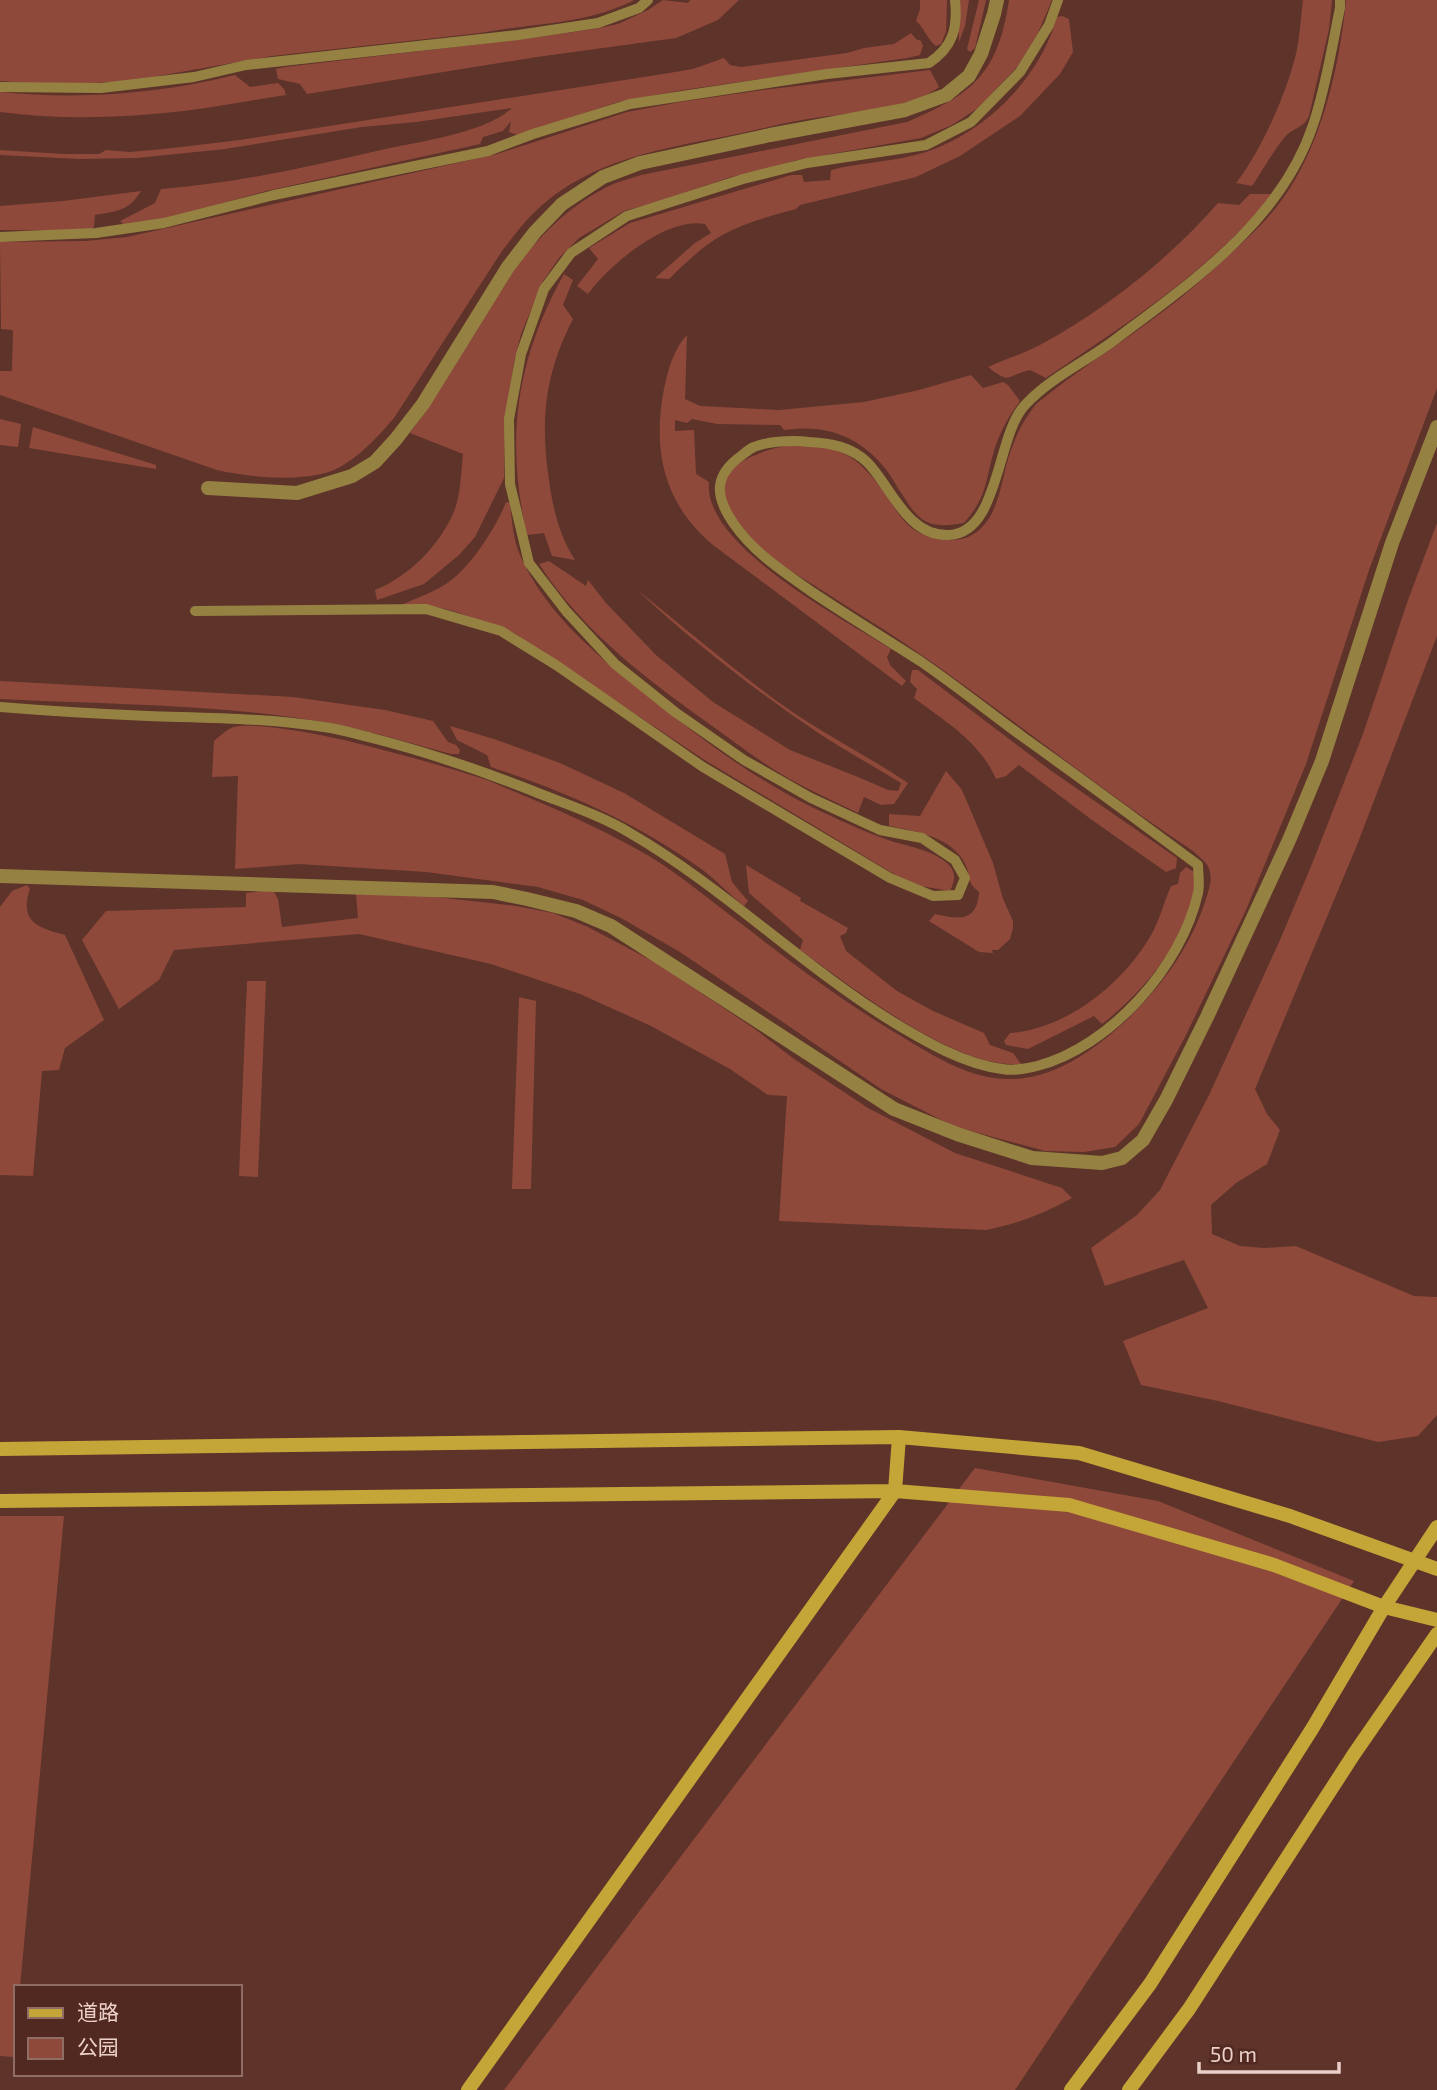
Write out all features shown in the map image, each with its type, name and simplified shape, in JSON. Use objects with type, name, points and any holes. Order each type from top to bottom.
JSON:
[{"type":"street","points":[[208,488],[297,493],[352,476],[375,462],[423,404],[508,267],[535,232],[562,204],[603,177],[640,163],[905,110],[946,95],[969,76],[981,54],[997,0]]},
{"type":"street","points":[[0,876],[493,892],[527,898],[576,911],[611,926],[894,1109],[957,1134],[1032,1158],[1102,1163],[1122,1158],[1143,1140],[1166,1100],[1290,838],[1322,761],[1392,543],[1437,428]]},
{"type":"street","points":[[468,2090],[895,1491],[899,1437]]},
{"type":"street","points":[[0,1449],[899,1437],[1079,1453],[1290,1516],[1437,1569]]},
{"type":"street","points":[[0,1502],[895,1491],[1069,1504],[1274,1565],[1384,1607],[1437,1620]]},
{"type":"street","points":[[1071,2090],[1150,1984],[1312,1729],[1384,1607],[1437,1527]]},
{"type":"street","points":[[1129,2090],[1189,2009],[1354,1754],[1437,1633]]},
{"type":"lane","points":[[0,87],[101,88],[194,77],[246,65],[518,35],[598,23],[639,8],[648,0]]},
{"type":"lane","points":[[0,237],[96,233],[164,223],[274,195],[488,151],[630,104],[827,74],[929,63],[943,54],[954,35],[954,0]]},
{"type":"lane","points":[[195,611],[426,609],[501,631],[556,665],[703,767],[890,878],[933,896],[958,895],[965,878],[956,860],[922,838],[880,830],[811,798],[744,760],[675,712],[615,664],[566,611],[529,563],[510,484],[509,419],[521,354],[544,289],[571,253],[627,216],[743,179],[807,163],[926,145],[971,121],[1020,72],[1049,25],[1058,0]]},
{"type":"lane","points":[[0,707],[102,714],[250,719],[326,727],[397,744],[470,766],[625,830],[683,865],[822,974],[923,1040],[970,1061],[1001,1069],[1019,1070],[1056,1061],[1096,1039],[1130,1009],[1162,970],[1185,934],[1199,889],[1198,865],[922,663],[838,609],[759,553],[733,523],[721,500],[719,481],[729,465],[753,447],[793,440],[835,444],[865,460],[905,514],[925,529],[948,535],[969,528],[986,508],[1009,435],[1022,408],[1048,384],[1112,343],[1221,256],[1261,217],[1277,196],[1290,176],[1313,126],[1328,67],[1340,0]]},
{"type":"green space","points":[[0,0],[634,0],[597,14],[558,22],[272,56],[130,81],[55,85],[0,81]]},
{"type":"green space","points":[[663,0],[688,3],[690,0],[739,0],[718,20],[676,38],[307,94],[300,84],[278,79],[276,69],[595,29],[618,24]]},
{"type":"green space","points":[[920,0],[947,0],[946,32],[941,44],[936,46],[916,21]]},
{"type":"green space","points":[[958,0],[969,0],[965,26],[959,42]]},
{"type":"green space","points":[[979,0],[986,0],[975,48],[970,52],[967,49]]},
{"type":"green space","points":[[1009,0],[1052,0],[1038,33],[1018,66],[978,108],[952,125],[921,138],[797,160],[731,177],[624,211],[579,238],[559,258],[543,281],[521,334],[514,362],[505,429],[504,478],[475,537],[459,555],[424,584],[377,600],[375,590],[412,567],[433,546],[449,522],[458,495],[463,454],[410,433],[515,269],[555,223],[591,196],[614,184],[641,175],[907,122],[930,112],[965,91],[989,64],[998,46]]},
{"type":"green space","points":[[1303,0],[1332,0],[1329,29],[1309,116],[1284,138],[1252,186],[1236,183],[1264,137],[1288,82],[1297,49]]},
{"type":"green space","points":[[1346,0],[1437,0],[1437,388],[1369,570],[1306,764],[1246,910],[1185,1037],[1139,1124],[1115,1147],[1084,1152],[1045,1151],[953,1126],[881,1089],[680,952],[583,900],[538,887],[426,872],[299,864],[235,869],[238,776],[212,777],[214,741],[231,728],[244,726],[330,737],[487,780],[620,840],[673,872],[855,1007],[947,1063],[991,1078],[1024,1078],[1058,1068],[1089,1051],[1130,1017],[1175,963],[1193,932],[1209,888],[1211,876],[1206,864],[1193,851],[946,672],[773,558],[746,532],[732,513],[724,494],[724,485],[732,469],[753,456],[780,447],[817,446],[840,452],[857,462],[914,530],[953,540],[968,537],[979,530],[993,511],[1013,444],[1036,404],[1186,293],[1248,238],[1281,201],[1295,180],[1318,131],[1339,51]]},
{"type":"green space","points":[[1057,17],[1069,19],[1073,52],[1060,74],[1020,116],[960,156],[916,177],[800,205],[796,209],[741,226],[709,243],[669,279],[655,278],[695,243],[711,233],[705,224],[674,227],[624,257],[588,294],[577,286],[598,259],[589,248],[630,223],[791,175],[802,175],[804,182],[830,180],[831,170],[914,155],[948,143],[989,117],[1008,100],[1038,61]]},
{"type":"green space","points":[[911,33],[921,41],[923,46],[920,55],[618,102],[517,135],[509,132],[511,121],[503,131],[483,137],[480,144],[266,191],[170,218],[125,226],[120,221],[155,203],[161,189],[272,174],[431,140],[486,124],[512,108],[362,127],[225,149],[137,158],[79,159],[0,155],[0,150],[99,154],[106,150],[130,152],[240,140],[693,69],[724,58],[730,65],[741,67],[847,53],[894,44]]},
{"type":"green space","points":[[930,70],[939,87],[915,100],[883,108],[797,121],[653,152],[605,167],[560,191],[529,217],[502,251],[394,418],[362,452],[331,471],[283,478],[217,470],[0,395],[0,371],[12,371],[13,330],[1,329],[0,242],[85,241],[127,237],[497,154],[627,112],[763,90]]},
{"type":"green space","points":[[235,75],[250,87],[278,83],[286,95],[138,115],[69,117],[0,112],[0,92],[118,94],[177,87]]},
{"type":"green space","points":[[141,191],[127,206],[95,215],[94,227],[88,231],[0,230],[0,206]]},
{"type":"green space","points":[[1250,194],[1273,194],[1223,247],[1167,294],[1046,378],[1030,370],[1008,378],[988,367],[1038,346],[1063,332],[1111,300],[1157,264],[1218,203],[1239,205]]},
{"type":"green space","points":[[564,274],[573,280],[563,305],[573,319],[556,358],[551,378],[545,437],[555,511],[575,560],[552,556],[544,533],[527,535],[517,466],[516,433],[525,369],[548,306]]},
{"type":"green space","points":[[687,335],[685,399],[700,406],[779,410],[864,402],[971,375],[983,388],[1003,382],[1020,401],[999,438],[984,489],[972,514],[964,523],[950,525],[931,524],[919,517],[887,470],[874,456],[839,434],[813,429],[784,430],[780,425],[717,424],[692,419],[687,423],[675,420],[675,431],[694,430],[696,474],[709,482],[713,506],[728,530],[751,555],[779,578],[891,649],[887,657],[890,665],[906,681],[902,686],[713,545],[683,512],[666,475],[660,434],[667,375],[675,354]]},
{"type":"green space","points":[[0,419],[21,424],[18,447],[0,445]]},
{"type":"green space","points":[[33,427],[156,465],[156,469],[29,448]]},
{"type":"green space","points":[[506,502],[510,503],[520,555],[531,577],[560,617],[595,652],[691,730],[775,787],[862,830],[940,858],[954,873],[950,891],[921,886],[899,877],[703,759],[514,633],[442,608],[401,605],[438,588],[458,574],[482,545]]},
{"type":"green space","points":[[1437,523],[1437,636],[1357,845],[1255,1089],[1267,1114],[1280,1130],[1267,1164],[1236,1183],[1211,1205],[1212,1234],[1240,1246],[1296,1246],[1414,1296],[1437,1297],[1437,1415],[1418,1436],[1378,1442],[1218,1401],[1141,1385],[1123,1341],[1208,1308],[1184,1260],[1105,1286],[1091,1248],[1137,1215],[1160,1190],[1209,1095],[1312,864],[1363,734]]},
{"type":"green space","points":[[549,561],[586,586],[588,580],[606,603],[656,655],[713,702],[790,750],[888,790],[898,791],[901,783],[825,737],[768,698],[701,646],[637,590],[774,698],[908,783],[894,804],[881,805],[864,797],[858,813],[781,774],[642,674],[597,634],[576,612],[539,564]]},
{"type":"green space","points":[[912,670],[918,670],[1050,770],[1177,858],[1176,868],[1166,872],[1019,765],[1006,776],[996,779],[971,743],[914,698],[917,689],[910,682]]},
{"type":"green space","points":[[0,681],[293,697],[385,710],[433,721],[448,742],[460,750],[459,754],[451,754],[342,726],[267,714],[191,707],[0,699]]},
{"type":"green space","points":[[450,726],[560,763],[624,793],[725,854],[732,882],[748,901],[744,906],[680,854],[628,824],[574,798],[491,767],[487,755],[457,740]]},
{"type":"green space","points":[[946,771],[962,790],[993,863],[1003,899],[1013,921],[1010,939],[998,950],[992,950],[993,953],[979,952],[929,921],[935,914],[959,917],[970,914],[975,909],[979,892],[970,882],[965,864],[959,855],[943,841],[889,826],[889,814],[920,816]]},
{"type":"green space","points":[[746,865],[801,898],[800,901],[848,928],[846,933],[840,936],[846,951],[897,991],[933,1011],[984,1033],[990,1045],[1013,1053],[1021,1064],[995,1062],[966,1054],[936,1040],[876,1004],[800,950],[803,940],[749,893]]},
{"type":"green space","points":[[1186,867],[1194,872],[1188,915],[1166,957],[1135,995],[1102,1024],[1094,1016],[1028,1049],[1006,1045],[1004,1041],[1010,1033],[1052,1023],[1091,1001],[1108,987],[1150,937],[1171,886],[1178,884],[1180,873]]},
{"type":"green space","points":[[27,885],[30,889],[27,900],[29,916],[39,926],[65,935],[104,1020],[65,1048],[59,1070],[42,1071],[33,1176],[0,1175],[0,907],[12,891]]},
{"type":"green space","points":[[273,890],[278,899],[282,927],[358,918],[356,894],[427,896],[553,913],[588,927],[658,964],[868,1108],[955,1153],[1062,1188],[1072,1198],[1009,1225],[986,1230],[779,1221],[787,1096],[768,1095],[730,1069],[651,1026],[580,994],[491,964],[359,934],[174,950],[159,980],[119,1009],[82,940],[106,911],[246,907],[246,893]]},
{"type":"green space","points":[[247,981],[266,981],[258,1177],[239,1176]]},
{"type":"green space","points":[[519,997],[536,1001],[531,1189],[512,1189]]},
{"type":"green space","points":[[975,1468],[1158,1501],[1354,1581],[1015,2090],[504,2090]]},
{"type":"green space","points":[[0,1516],[64,1516],[20,1985],[14,1985],[14,2057],[0,2056]]}]
